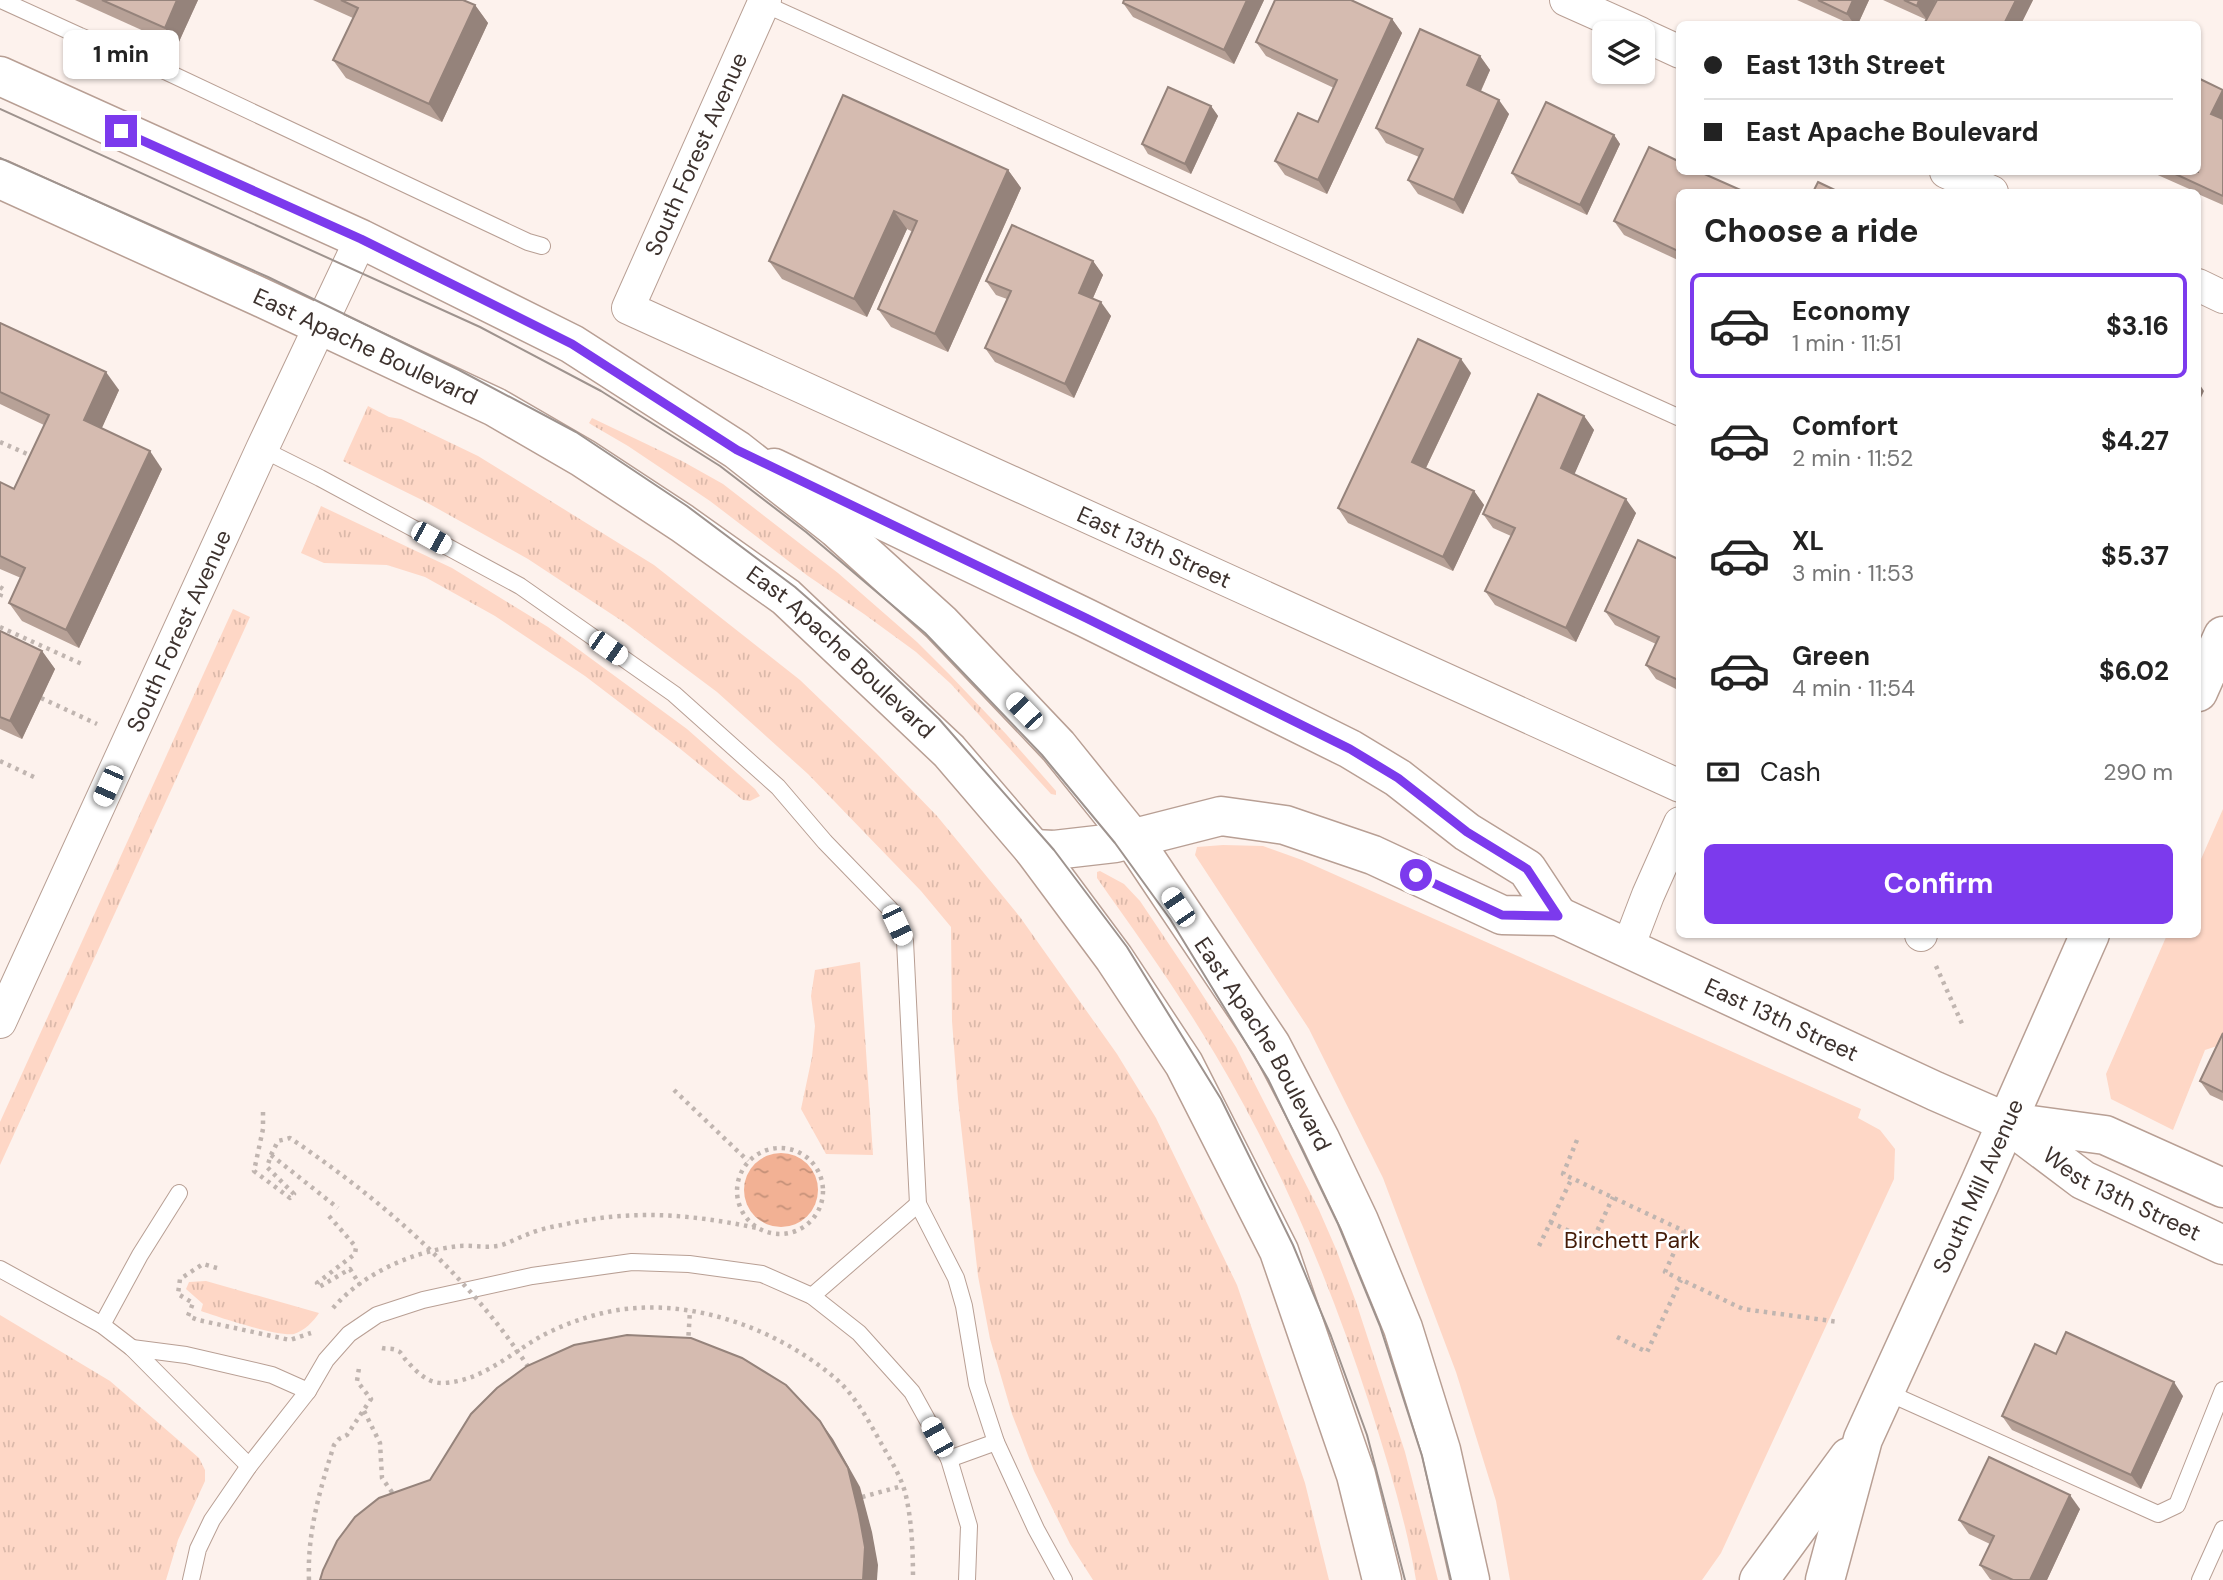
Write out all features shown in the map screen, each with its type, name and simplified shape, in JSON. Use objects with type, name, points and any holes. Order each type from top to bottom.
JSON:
[{"type":"main road","name":"East Apache Boulevard","points":[[0,76],[361,239],[572,344],[737,450],[836,528],[941,623],[1058,746],[1132,838],[1271,1045],[1359,1221],[1403,1328],[1441,1450],[1470,1580]]},
{"type":"main road","name":"East Apache Boulevard","points":[[0,179],[495,407],[572,452],[682,523],[786,597],[949,751],[1033,849],[1114,958],[1184,1064],[1279,1251],[1356,1475],[1382,1580]]},
{"type":"main road","points":[[737,450],[1350,749],[1398,778],[1467,832],[1527,869],[1558,916]]},
{"type":"main road","points":[[2201,682],[2211,648]]},
{"type":"main road","name":"East 13th Street","points":[[1033,849],[1054,850],[1115,843],[1221,816],[1286,825],[1373,855],[1502,915],[1558,916],[2006,1122]]},
{"type":"main road","name":"South Mill Avenue","points":[[1825,1580],[1863,1439],[2088,938]]},
{"type":"main road","name":"West 13th Street","points":[[2006,1122],[2105,1135],[2223,1188]]},
{"type":"main road","name":"West 13th Street","points":[[2006,1122],[2083,1180],[2223,1245]]},
{"type":"main road","name":"South Mill Avenue","points":[[1759,1580],[1863,1439]]},
{"type":"street","points":[[1566,0],[1612,21]]},
{"type":"street","name":"South Forest Avenue","points":[[628,308],[761,1]]},
{"type":"street","points":[[1655,40],[1676,50]]},
{"type":"street","points":[[1952,175],[1985,189]]},
{"type":"street","name":"South Forest Avenue","points":[[0,1022],[261,449],[361,239]]},
{"type":"street","points":[[2201,286],[2223,297]]},
{"type":"street","name":"East 13th Street","points":[[628,308],[1676,784]]},
{"type":"street","points":[[1627,950],[1676,832]]},
{"type":"lane","points":[[1,0],[167,72],[528,242],[542,246]]},
{"type":"lane","points":[[761,1],[1676,416]]},
{"type":"lane","points":[[261,449],[520,586],[674,694],[778,787],[825,842],[890,909],[905,941],[918,1204],[956,1278],[964,1306],[977,1384],[996,1441],[1036,1529],[1064,1580]]},
{"type":"lane","points":[[102,1325],[140,1255],[179,1193]]},
{"type":"lane","points":[[812,1296],[918,1204]]},
{"type":"lane","points":[[191,1580],[198,1549],[212,1520],[249,1466],[309,1391],[326,1360],[349,1334],[377,1315],[423,1300],[532,1276],[632,1262],[689,1264],[762,1274],[812,1296],[859,1333],[912,1392],[949,1459],[969,1526],[967,1580]]},
{"type":"lane","points":[[0,1269],[102,1325],[132,1348],[249,1466]]},
{"type":"lane","points":[[132,1348],[186,1355],[272,1375],[309,1391]]},
{"type":"lane","points":[[1884,1391],[2158,1514],[2177,1505],[2223,1390]]},
{"type":"lane","points":[[949,1459],[996,1441]]},
{"type":"lane","points":[[2200,1580],[2223,1529]]},
{"type":"path","points":[[0,442],[36,458]]},
{"type":"path","points":[[0,587],[4,589],[0,597]]},
{"type":"path","points":[[0,627],[84,665]]},
{"type":"path","points":[[41,698],[130,739]]},
{"type":"path","points":[[0,761],[34,776]]},
{"type":"path","points":[[1922,938],[1963,1026]]},
{"type":"path","points":[[674,1090],[748,1161]]},
{"type":"path","points":[[263,1112],[263,1129],[254,1171],[290,1198],[294,1194],[267,1167],[278,1141],[290,1138],[333,1167],[393,1214],[446,1264],[505,1331],[533,1373]]},
{"type":"path","points":[[1577,1140],[1563,1174],[1684,1231],[1665,1272],[1743,1309],[1839,1322]]},
{"type":"path","points":[[780,1147],[794,1150],[807,1158],[817,1169],[822,1182],[823,1197],[819,1211],[810,1223],[798,1231],[783,1235],[770,1234],[746,1219],[739,1207],[736,1193],[738,1179],[748,1161],[766,1150],[780,1147]]},
{"type":"path","points":[[271,1155],[338,1208]]},
{"type":"path","points":[[1539,1246],[1572,1178]]},
{"type":"path","points":[[1550,1222],[1592,1242],[1613,1197]]},
{"type":"path","points":[[329,1216],[356,1247],[355,1254],[317,1283],[318,1287],[351,1269],[362,1289]]},
{"type":"path","points":[[1617,1338],[1647,1352],[1681,1280]]},
{"type":"path","points":[[376,1350],[398,1350],[424,1378],[441,1383],[476,1376],[541,1336],[603,1313],[647,1307],[690,1310],[774,1338],[836,1379],[860,1407],[888,1455],[905,1494],[913,1544],[914,1580]]},
{"type":"path","points":[[688,1356],[690,1310]]},
{"type":"path","points":[[310,1580],[311,1529],[334,1445],[347,1435],[371,1399],[357,1381],[359,1364]]},
{"type":"path","points":[[363,1410],[380,1443],[382,1478],[398,1500]]},
{"type":"path","points":[[862,1497],[902,1486]]},
{"type":"green space","points":[[368,406],[478,456],[654,565],[800,680],[876,753],[937,816],[1020,917],[1117,1054],[1156,1118],[1237,1285],[1305,1483],[1329,1580],[1093,1580],[1070,1544],[1034,1471],[1012,1414],[990,1339],[978,1276],[958,1099],[952,1021],[951,927],[921,891],[808,774],[717,692],[625,623],[528,559],[424,501],[343,461]]},
{"type":"green space","points":[[592,418],[723,484],[838,573],[917,642],[949,674],[1006,734],[1056,791],[1056,795],[1051,794],[951,684],[916,652],[808,576],[710,501],[589,423]]},
{"type":"green space","points":[[321,506],[452,568],[548,627],[687,729],[760,796],[750,801],[743,800],[585,676],[495,616],[425,577],[387,565],[324,563],[301,553]]},
{"type":"green space","points":[[233,609],[250,617],[0,1165],[0,1122]]},
{"type":"green space","points":[[2223,809],[2223,1044],[2205,1050],[2173,1130],[2111,1099],[2106,1074],[2166,938],[2201,938],[2201,859]]},
{"type":"green space","name":"Birchett Park","points":[[1263,846],[1302,860],[1861,1109],[1858,1118],[1880,1130],[1895,1149],[1894,1179],[1721,1553],[1702,1580],[1510,1580],[1496,1501],[1456,1372],[1383,1178],[1309,1029],[1195,855],[1197,847]]},
{"type":"green space","points":[[1100,871],[1124,884],[1140,901],[1189,974],[1236,1047],[1319,1210],[1356,1302],[1405,1452],[1438,1580],[1416,1580],[1396,1492],[1355,1360],[1321,1270],[1283,1182],[1215,1054],[1173,987],[1097,878],[1097,872]]},
{"type":"green space","points":[[860,962],[873,1155],[826,1154],[801,1109],[812,1057],[815,1026],[811,996],[815,970]]},
{"type":"green space","points":[[206,1281],[319,1313],[301,1331],[294,1334],[248,1326],[201,1311],[203,1304],[186,1289],[189,1282]]},
{"type":"green space","points":[[0,1315],[110,1381],[199,1458],[205,1470],[205,1481],[178,1540],[166,1580],[0,1580]]},
{"type":"water","points":[[781,1153],[795,1156],[807,1164],[815,1176],[818,1190],[815,1204],[807,1216],[795,1224],[781,1227],[767,1224],[755,1216],[747,1204],[744,1190],[747,1176],[755,1164],[767,1156]]},
{"type":"building","points":[[102,0],[177,0],[165,28]]},
{"type":"building","points":[[341,0],[463,0],[475,5],[429,104],[333,60],[358,8]]},
{"type":"building","points":[[1124,0],[1247,0],[1224,50],[1123,3]]},
{"type":"building","points":[[1275,0],[1351,0],[1392,19],[1318,180],[1275,161],[1298,113],[1318,122],[1337,80],[1256,42]]},
{"type":"building","points":[[1818,0],[1853,0],[1847,14]]},
{"type":"building","points":[[1904,0],[1919,0],[1917,6]]},
{"type":"building","points":[[1937,0],[2016,0],[2006,21],[1926,21]]},
{"type":"building","points":[[1420,29],[1480,56],[1467,85],[1499,100],[1454,200],[1408,180],[1423,149],[1376,128]]},
{"type":"building","points":[[2201,79],[2223,90],[2211,114],[2223,119],[2223,196],[2178,175],[2201,175]]},
{"type":"building","points":[[1168,87],[1211,106],[1185,164],[1142,144]]},
{"type":"building","points":[[843,95],[1008,170],[935,334],[878,309],[917,221],[894,211],[854,299],[769,261]]},
{"type":"building","points":[[1546,102],[1614,135],[1580,205],[1512,173]]},
{"type":"building","points":[[1649,147],[1676,160],[1676,175],[1707,175],[1738,189],[1676,189],[1676,250],[1614,221]]},
{"type":"building","points":[[1818,182],[1833,189],[1814,189]]},
{"type":"building","points":[[1012,225],[1093,261],[1079,293],[1101,302],[1065,384],[985,348],[1011,291],[986,281]]},
{"type":"building","points":[[0,323],[106,372],[84,420],[150,451],[66,630],[9,603],[25,568],[0,556],[0,482],[14,489],[49,415],[0,392]]},
{"type":"building","points":[[1418,339],[1461,359],[1412,462],[1474,491],[1443,557],[1338,508]]},
{"type":"building","points":[[1538,394],[1584,416],[1561,468],[1626,499],[1566,628],[1485,591],[1515,528],[1483,514]]},
{"type":"building","points":[[1638,540],[1676,558],[1676,679],[1646,665],[1659,637],[1605,611]]},
{"type":"building","points":[[0,631],[42,651],[10,721],[0,717]]},
{"type":"building","points":[[2223,1033],[2223,1092],[2200,1081]]},
{"type":"building","points":[[2066,1332],[2174,1382],[2131,1475],[2002,1416],[2035,1344],[2056,1354]]},
{"type":"building","points":[[627,1335],[691,1338],[742,1358],[786,1385],[820,1421],[848,1468],[865,1547],[863,1580],[320,1580],[337,1541],[355,1517],[379,1498],[430,1480],[471,1414],[497,1388],[527,1366],[574,1345]]},
{"type":"building","points":[[1989,1457],[2070,1495],[2030,1580],[2013,1580],[1980,1565],[1994,1536],[1959,1520]]},
{"type":"tram line","points":[[0,109],[480,327],[601,391],[720,466],[806,532],[925,633],[1042,755],[1115,843],[1170,919],[1268,1079],[1338,1224],[1380,1326],[1422,1456],[1451,1580]]},
{"type":"tram line","points":[[0,158],[268,277],[459,370],[576,432],[687,506],[795,587],[939,719],[1054,850],[1127,947],[1221,1099],[1293,1245],[1331,1336],[1367,1435],[1405,1580]]},
{"type":"route","points":[[121,131],[361,239],[572,344],[737,450],[1350,749],[1398,778],[1467,832],[1527,869],[1558,916],[1502,915],[1416,875]]}]
